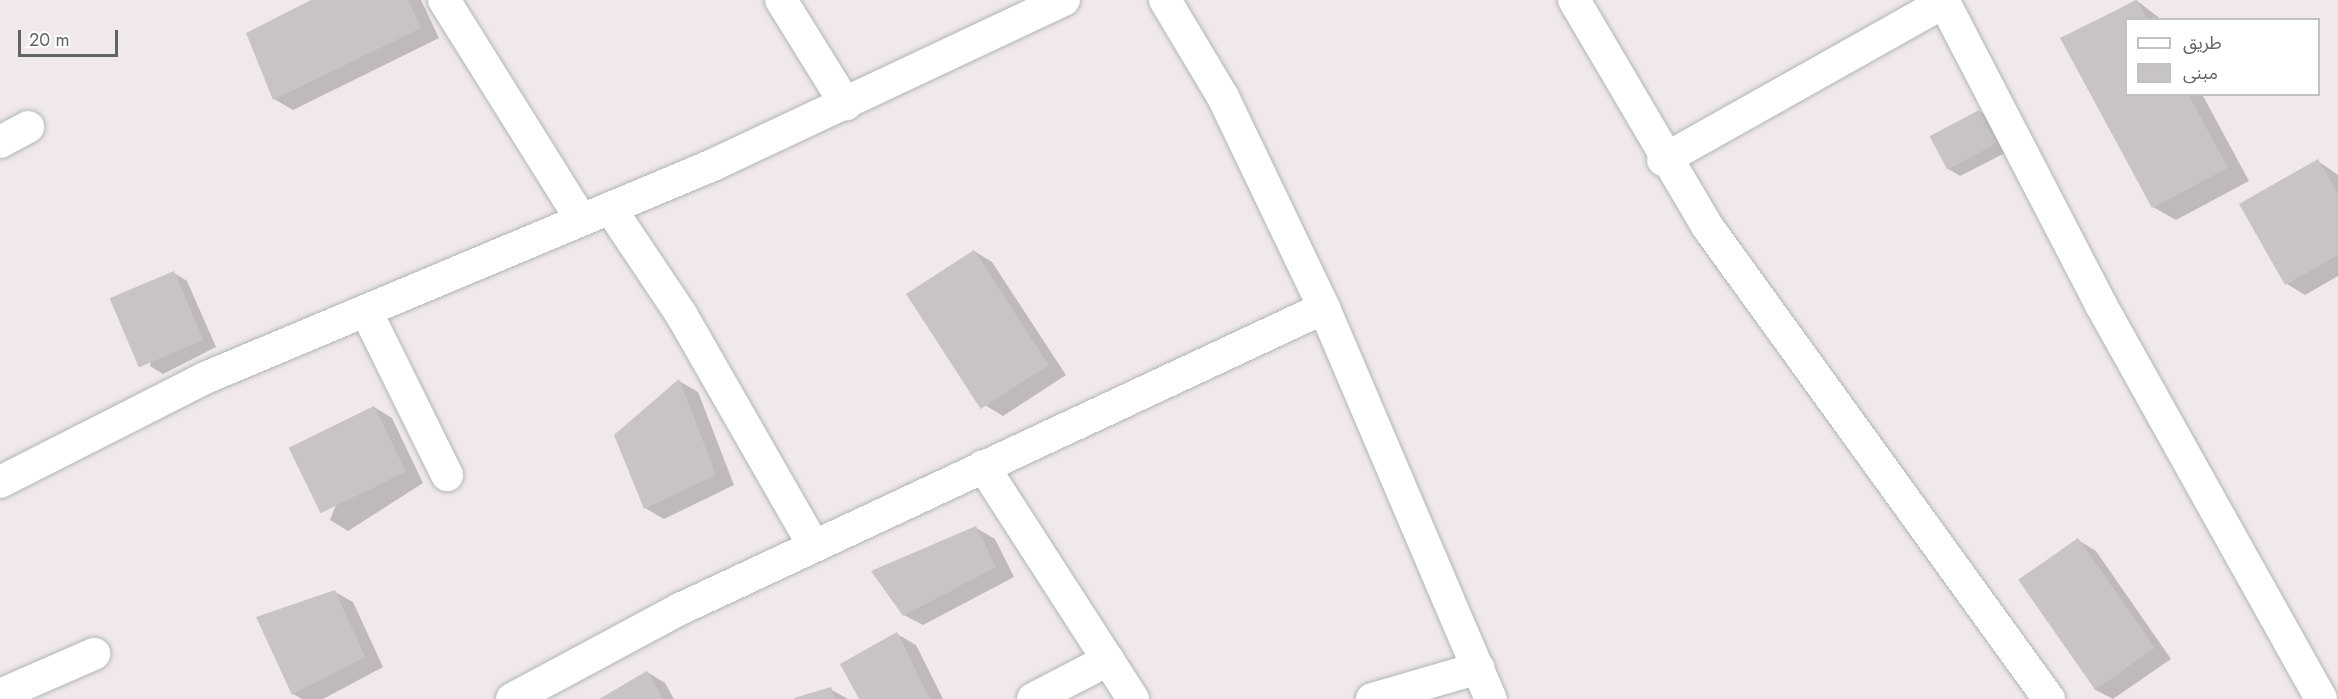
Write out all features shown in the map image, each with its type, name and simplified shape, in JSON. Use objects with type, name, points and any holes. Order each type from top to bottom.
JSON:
[{"type":"street","points":[[444,0],[581,219]]},
{"type":"street","points":[[781,0],[846,105]]},
{"type":"street","points":[[0,482],[205,378],[367,313],[846,105],[1064,0]]},
{"type":"street","points":[[1165,0],[1222,97],[1324,308],[1491,699]]},
{"type":"street","points":[[1574,0],[1663,160],[2049,699]]},
{"type":"street","points":[[1663,160],[1944,1],[2101,305],[2321,699]]},
{"type":"street","points":[[0,142],[28,127]]},
{"type":"street","points":[[610,208],[681,314],[814,546]]},
{"type":"street","points":[[512,699],[680,609],[1324,308]]},
{"type":"street","points":[[367,313],[447,475]]},
{"type":"street","points":[[983,466],[1133,699]]},
{"type":"street","points":[[0,695],[94,654]]},
{"type":"street","points":[[1033,699],[1108,660]]},
{"type":"street","points":[[1372,699],[1479,668]]},
{"type":"building","points":[[311,0],[408,0],[421,28],[273,100],[246,33]]},
{"type":"building","points":[[2137,0],[2146,18],[2125,18],[2125,96],[2189,96],[2228,168],[2152,208],[2060,38]]},
{"type":"building","points":[[1979,110],[1997,144],[1947,170],[1930,136]]},
{"type":"building","points":[[2318,159],[2338,194],[2338,255],[2285,285],[2239,204]]},
{"type":"building","points":[[974,250],[1049,365],[981,409],[906,294]]},
{"type":"building","points":[[174,271],[203,340],[139,367],[110,298]]},
{"type":"building","points":[[679,379],[716,475],[644,509],[614,435]]},
{"type":"building","points":[[374,406],[406,472],[321,513],[289,448]]},
{"type":"building","points":[[976,526],[996,567],[903,616],[871,571]]},
{"type":"building","points":[[2078,538],[2155,648],[2095,690],[2018,580]]},
{"type":"building","points":[[335,590],[365,657],[292,695],[256,617]]},
{"type":"building","points":[[897,632],[930,699],[859,699],[840,664]]},
{"type":"building","points":[[647,671],[663,699],[599,699]]},
{"type":"building","points":[[831,687],[835,699],[794,699],[794,698]]}]
